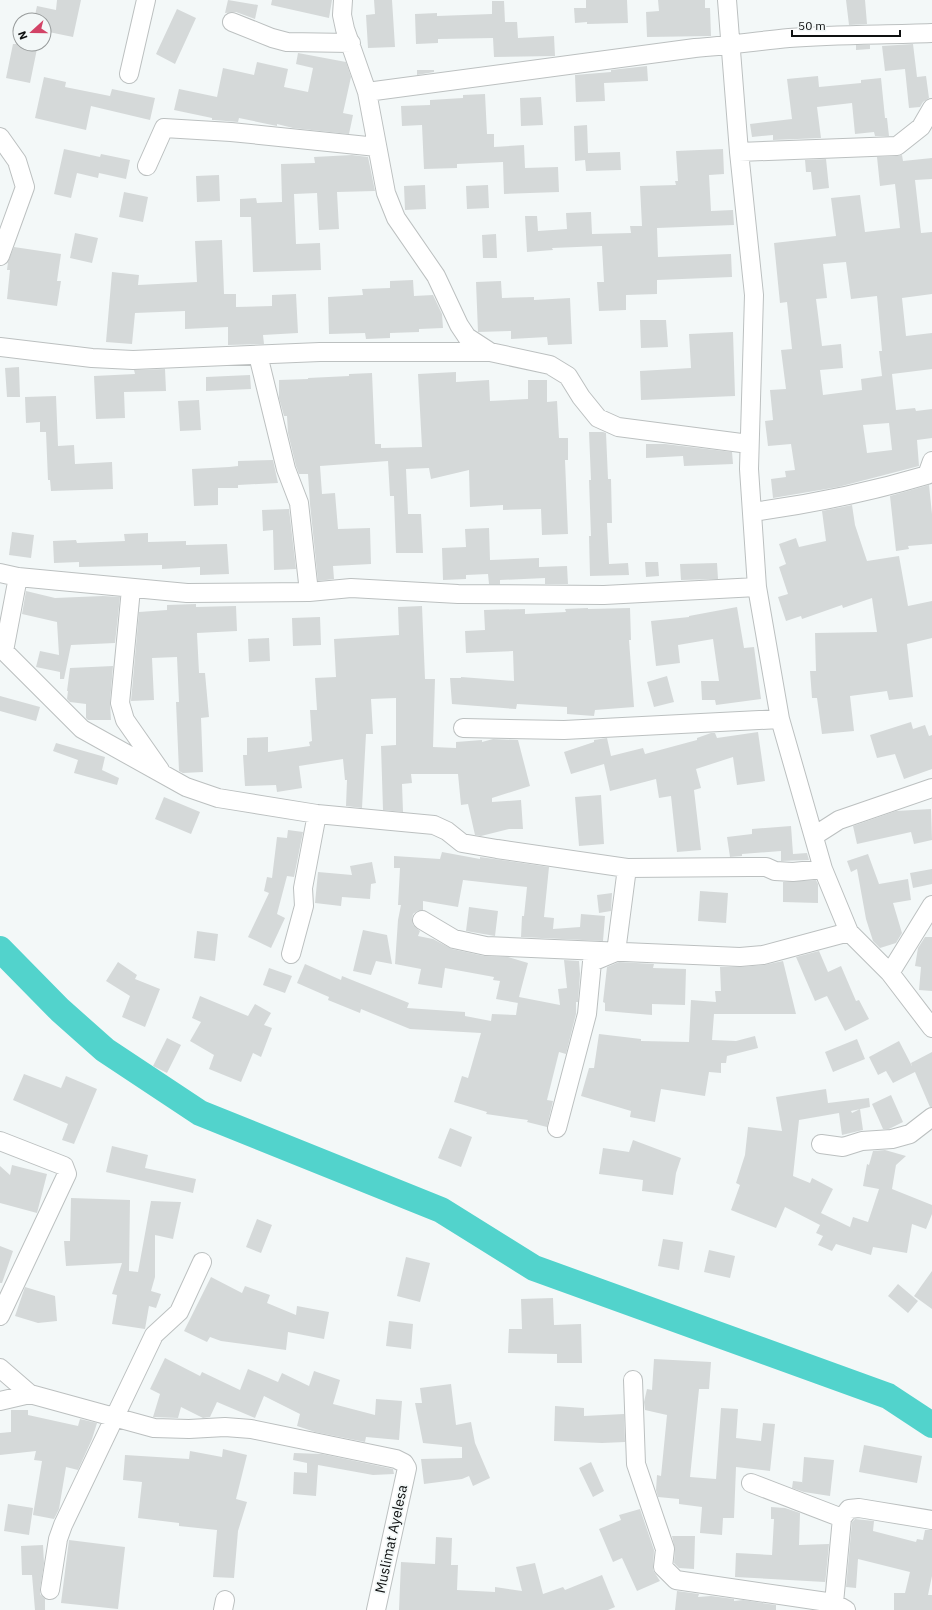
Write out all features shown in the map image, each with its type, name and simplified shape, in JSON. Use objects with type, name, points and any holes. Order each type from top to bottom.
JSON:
[{"type":"street","points":[[129,74],[146,0]]},
{"type":"street","points":[[343,0],[342,15],[345,29],[367,92],[376,147],[386,193],[396,218],[436,276],[459,325],[467,337],[490,352]]},
{"type":"street","points":[[727,0],[739,152],[754,295],[749,469],[757,587],[780,718],[823,869],[849,932],[890,973],[932,1028]]},
{"type":"street","points":[[232,22],[272,38],[287,42],[351,43]]},
{"type":"street","points":[[367,92],[695,48],[731,46],[789,38],[932,34]]},
{"type":"street","points":[[739,152],[897,146],[921,127],[932,108]]},
{"type":"street","points":[[147,166],[164,128],[230,132],[376,147]]},
{"type":"street","points":[[0,137],[17,161],[25,187],[0,256]]},
{"type":"street","points":[[0,347],[92,358],[133,360],[320,352],[490,352],[550,365],[568,376],[581,397],[598,418],[618,427],[749,444]]},
{"type":"street","points":[[258,354],[286,469],[299,503],[309,592]]},
{"type":"street","points":[[752,512],[791,506],[927,476],[932,461]]},
{"type":"street","points":[[0,573],[18,577],[131,589],[187,593],[309,592],[351,588],[458,594],[604,595],[757,587]]},
{"type":"street","points":[[18,577],[4,651],[82,729],[186,787],[218,798],[317,814],[434,824],[447,830],[462,843],[497,850],[627,868],[749,867],[793,872],[823,869]]},
{"type":"street","points":[[131,589],[120,703],[125,720],[163,774]]},
{"type":"street","points":[[463,728],[564,730],[780,718]]},
{"type":"street","points":[[814,836],[839,820],[932,788]]},
{"type":"street","points":[[291,954],[304,906],[303,888],[317,814]]},
{"type":"street","points":[[616,952],[627,868]]},
{"type":"street","points":[[890,973],[932,905]]},
{"type":"street","points":[[422,920],[454,939],[486,946],[740,958],[763,955],[849,932]]},
{"type":"street","points":[[557,1128],[588,1014],[592,962],[616,952]]},
{"type":"street","points":[[821,1144],[842,1147],[862,1141],[892,1139],[910,1134],[932,1117]]},
{"type":"street","points":[[0,1141],[64,1166],[67,1174],[0,1316]]},
{"type":"street","points":[[50,1590],[58,1539],[63,1525],[154,1335],[179,1312],[202,1262]]},
{"type":"street","points":[[0,1368],[30,1394],[115,1417]]},
{"type":"street","points":[[633,1380],[636,1464],[664,1548],[663,1567],[676,1580],[840,1606],[842,1518],[849,1509],[859,1508],[932,1520]]},
{"type":"street","points":[[0,1401],[30,1394]]},
{"type":"street","name":"Muslimat Ayelesa","points":[[115,1417],[154,1428],[226,1427],[251,1429],[396,1459],[404,1463],[407,1468],[376,1610]]},
{"type":"street","points":[[751,1483],[842,1518]]},
{"type":"building","points":[[57,0],[81,0],[73,37],[52,33],[52,12],[36,12],[37,6],[56,10]]},
{"type":"building","points":[[228,0],[258,5],[255,19],[236,12],[225,13]]},
{"type":"building","points":[[272,0],[332,0],[329,18],[271,5]]},
{"type":"building","points":[[374,0],[392,0],[395,47],[368,48],[366,15],[375,14]]},
{"type":"building","points":[[586,0],[627,0],[628,23],[575,23],[574,8],[586,8]]},
{"type":"building","points":[[658,0],[705,0],[705,8],[710,8],[711,36],[647,37],[646,12],[659,11]]},
{"type":"building","points":[[846,0],[865,0],[867,24],[849,25]]},
{"type":"building","points":[[492,1],[504,1],[505,22],[517,22],[518,38],[554,36],[555,56],[494,57],[493,38],[438,39],[438,43],[416,44],[415,14],[437,13],[437,16],[492,14]]},
{"type":"building","points":[[177,9],[196,18],[175,64],[156,54]]},
{"type":"building","points":[[913,44],[917,77],[926,76],[929,98],[923,102],[920,107],[909,108],[905,69],[885,71],[882,46]]},
{"type":"building","points":[[856,45],[870,45],[870,49],[856,50]]},
{"type":"building","points":[[12,49],[12,52],[36,52],[30,83],[6,78]]},
{"type":"building","points":[[298,53],[346,62],[351,77],[343,113],[353,115],[349,134],[293,128],[277,124],[277,126],[239,118],[238,122],[212,120],[212,118],[174,110],[179,89],[217,97],[223,68],[254,75],[257,62],[288,69],[284,87],[308,92],[313,68],[296,64]]},
{"type":"building","points":[[647,66],[648,81],[604,83],[605,101],[576,102],[575,75],[611,72],[611,70]]},
{"type":"building","points":[[417,70],[434,70],[434,72],[417,75]]},
{"type":"building","points":[[818,76],[819,87],[861,83],[861,80],[881,78],[885,118],[887,118],[889,136],[875,136],[874,132],[855,134],[852,103],[817,107],[821,138],[773,140],[773,135],[752,137],[750,124],[792,119],[787,79]]},
{"type":"building","points":[[44,77],[66,82],[65,87],[110,96],[112,89],[155,98],[150,120],[91,106],[86,130],[35,118]]},
{"type":"building","points":[[485,94],[487,134],[494,134],[494,147],[524,145],[525,168],[558,167],[559,192],[504,194],[503,162],[457,164],[457,168],[424,169],[422,125],[402,126],[401,106],[430,105],[430,100],[463,98],[463,95]]},
{"type":"building","points":[[541,97],[543,125],[521,126],[520,98]]},
{"type":"building","points":[[587,125],[588,153],[620,152],[621,170],[586,171],[585,160],[575,161],[574,126]]},
{"type":"building","points":[[64,149],[100,157],[101,154],[130,160],[126,179],[99,173],[98,178],[77,173],[71,198],[54,194]]},
{"type":"building","points":[[723,149],[724,174],[709,175],[711,211],[733,210],[734,225],[657,228],[658,257],[731,254],[732,277],[657,280],[657,294],[626,295],[626,310],[599,311],[597,282],[604,282],[602,246],[552,248],[553,250],[527,252],[525,216],[537,216],[538,231],[567,229],[566,213],[591,212],[592,234],[631,233],[630,226],[642,226],[640,186],[676,185],[675,181],[678,181],[676,151]]},
{"type":"building","points":[[352,155],[368,157],[375,191],[337,192],[339,229],[319,230],[317,193],[294,194],[296,244],[320,243],[321,270],[253,272],[251,217],[240,217],[240,199],[256,198],[257,203],[282,202],[281,164],[315,163],[314,157]]},
{"type":"building","points":[[902,155],[903,161],[932,158],[932,179],[915,180],[921,233],[932,232],[932,294],[902,298],[906,336],[932,333],[932,369],[892,374],[896,410],[915,408],[916,411],[932,409],[932,438],[917,440],[919,466],[838,487],[773,498],[771,479],[786,477],[785,471],[795,470],[791,444],[768,446],[765,421],[773,420],[770,390],[786,389],[781,350],[792,349],[787,302],[780,303],[774,243],[836,236],[831,198],[860,195],[865,232],[900,228],[895,184],[880,186],[877,157]],"holes":[[[846,262],[851,299],[877,296],[882,351],[879,351],[882,376],[861,379],[862,390],[823,395],[820,370],[843,368],[841,344],[822,346],[816,299],[827,298],[823,264]],[[889,423],[892,450],[867,453],[863,425]]]},
{"type":"building","points":[[826,159],[829,188],[813,190],[811,172],[806,172],[805,160]]},
{"type":"building","points":[[219,175],[220,201],[197,202],[196,176]]},
{"type":"building","points":[[425,185],[426,209],[405,210],[404,186]]},
{"type":"building","points":[[488,185],[489,208],[467,209],[466,186]]},
{"type":"building","points":[[124,192],[148,197],[143,222],[119,217]]},
{"type":"building","points":[[75,233],[98,238],[92,263],[70,258]]},
{"type":"building","points":[[496,234],[497,258],[483,258],[482,235]]},
{"type":"building","points":[[222,240],[224,294],[236,294],[236,307],[272,306],[272,295],[296,294],[298,333],[263,335],[264,344],[228,345],[228,327],[185,329],[185,311],[135,313],[132,344],[106,342],[112,272],[139,275],[138,285],[197,282],[195,241]]},
{"type":"building","points":[[14,247],[61,254],[57,281],[61,281],[57,306],[7,299],[10,270],[7,270],[8,262]]},
{"type":"building","points":[[413,280],[414,296],[433,295],[442,314],[443,328],[419,329],[419,332],[390,333],[390,338],[366,339],[365,333],[329,334],[328,297],[363,295],[362,289],[390,288],[390,281]]},
{"type":"building","points":[[501,281],[502,298],[534,297],[534,300],[570,298],[572,344],[548,345],[547,337],[511,339],[511,331],[478,332],[476,282]]},
{"type":"building","points":[[640,320],[666,320],[668,347],[641,348]]},
{"type":"building","points":[[733,332],[735,396],[641,400],[640,371],[691,368],[689,334]]},
{"type":"building","points":[[19,367],[20,397],[7,397],[5,368]]},
{"type":"building","points":[[165,369],[166,391],[124,392],[125,418],[96,419],[94,376],[135,374],[134,370]]},
{"type":"building","points":[[456,372],[456,382],[489,380],[490,401],[528,399],[528,380],[547,380],[547,402],[557,401],[559,438],[568,438],[568,460],[565,460],[568,534],[542,535],[541,509],[503,510],[503,505],[470,507],[469,470],[431,479],[429,468],[406,469],[408,514],[421,514],[423,553],[396,553],[394,496],[390,496],[388,461],[320,466],[322,494],[335,493],[338,529],[370,528],[371,564],[333,566],[334,579],[318,581],[308,474],[299,474],[296,466],[288,433],[287,416],[284,416],[279,398],[279,380],[349,376],[349,374],[372,373],[375,444],[381,444],[381,448],[422,447],[418,374]]},
{"type":"building","points":[[250,375],[251,389],[206,391],[206,377]]},
{"type":"building","points":[[56,396],[58,446],[74,445],[75,464],[112,462],[113,489],[51,491],[50,480],[48,480],[46,432],[40,432],[40,422],[26,423],[25,397]]},
{"type":"building","points":[[199,400],[201,430],[180,431],[178,401]]},
{"type":"building","points":[[589,432],[606,433],[608,479],[611,479],[612,523],[607,523],[609,564],[628,563],[629,575],[590,576],[589,536],[591,536],[589,480],[591,480]]},
{"type":"building","points":[[646,444],[665,444],[732,452],[733,464],[684,466],[683,456],[646,458]]},
{"type":"building","points":[[273,460],[278,483],[238,485],[238,488],[218,488],[218,505],[194,506],[192,469],[238,466],[238,461]]},
{"type":"building","points":[[929,485],[932,514],[932,544],[908,546],[909,549],[896,551],[890,496]]},
{"type":"building","points":[[852,505],[855,525],[867,561],[899,556],[908,606],[932,601],[932,638],[907,644],[913,697],[889,700],[887,691],[850,696],[854,731],[822,734],[817,698],[812,698],[810,671],[816,671],[815,633],[877,632],[872,598],[843,608],[842,605],[802,619],[801,616],[786,621],[778,597],[788,594],[779,567],[786,564],[779,544],[796,538],[799,547],[826,541],[822,511]]},
{"type":"building","points":[[289,509],[296,569],[274,570],[273,530],[263,531],[262,510]]},
{"type":"building","points":[[489,528],[490,560],[539,558],[539,567],[567,566],[568,584],[545,584],[545,578],[500,580],[500,584],[489,584],[488,574],[466,575],[466,579],[443,580],[442,548],[466,547],[465,529]]},
{"type":"building","points":[[12,532],[34,535],[31,558],[9,555]]},
{"type":"building","points":[[148,533],[148,542],[186,541],[186,545],[227,544],[229,574],[200,575],[200,567],[162,569],[162,565],[79,567],[79,562],[54,563],[53,541],[76,540],[77,543],[125,541],[124,534]]},
{"type":"building","points":[[645,562],[658,562],[659,576],[646,577]]},
{"type":"building","points":[[717,563],[718,579],[681,580],[680,564]]},
{"type":"building","points":[[26,591],[55,598],[103,596],[120,597],[115,643],[71,645],[64,679],[60,679],[60,672],[36,667],[40,651],[59,655],[57,622],[22,614]]},
{"type":"building","points":[[196,604],[196,607],[236,606],[237,631],[197,633],[199,673],[205,673],[209,717],[201,718],[203,772],[183,773],[179,771],[176,702],[179,702],[177,657],[152,658],[154,700],[131,701],[139,612],[167,610],[167,605]]},
{"type":"building","points":[[422,606],[425,679],[435,679],[433,747],[456,748],[456,742],[482,740],[482,742],[493,739],[518,740],[530,786],[492,798],[492,802],[521,800],[523,829],[509,829],[481,836],[475,835],[468,804],[461,805],[458,774],[411,774],[412,783],[402,784],[403,812],[383,810],[381,746],[396,745],[396,698],[371,699],[373,734],[366,734],[362,808],[346,806],[347,780],[345,780],[343,759],[299,766],[302,788],[277,792],[276,785],[245,786],[243,755],[247,755],[247,738],[268,737],[268,752],[310,746],[309,742],[312,741],[310,710],[317,710],[315,678],[336,677],[334,639],[399,635],[398,607]]},
{"type":"building","points":[[737,607],[744,648],[754,647],[761,699],[716,705],[715,700],[702,700],[701,681],[719,681],[713,639],[678,645],[680,663],[656,666],[651,621],[689,617]]},
{"type":"building","points":[[630,608],[631,640],[629,640],[634,707],[595,710],[594,716],[567,714],[567,707],[517,704],[516,709],[452,704],[450,678],[461,677],[514,681],[513,651],[466,653],[465,631],[485,630],[484,610],[525,609],[525,614],[566,612],[565,609]]},
{"type":"building","points":[[320,617],[321,645],[293,646],[292,618]]},
{"type":"building","points":[[269,638],[270,661],[249,662],[248,639]]},
{"type":"building","points":[[113,666],[110,702],[111,720],[88,720],[86,718],[86,704],[70,702],[67,699],[70,668]]},
{"type":"building","points":[[667,676],[674,702],[654,707],[647,682]]},
{"type":"building","points":[[0,696],[40,707],[36,721],[0,711]]},
{"type":"building","points":[[911,722],[913,729],[925,725],[929,736],[932,735],[932,769],[904,779],[895,754],[877,758],[870,735]]},
{"type":"building","points":[[758,732],[765,781],[737,785],[733,757],[696,769],[701,788],[694,790],[701,850],[677,852],[671,796],[659,798],[656,779],[610,791],[604,764],[571,774],[564,752],[594,742],[594,740],[607,738],[611,756],[643,748],[645,754],[697,740],[697,738],[711,733],[715,733],[717,738]]},
{"type":"building","points":[[56,743],[105,757],[102,770],[119,778],[117,785],[74,773],[78,760],[53,751]]},
{"type":"building","points":[[601,795],[604,844],[579,846],[575,797]]},
{"type":"building","points":[[164,797],[200,812],[191,834],[155,819]]},
{"type":"building","points":[[931,809],[932,840],[914,844],[911,832],[857,844],[853,826],[896,811]]},
{"type":"building","points":[[791,826],[793,854],[807,853],[809,860],[781,861],[781,851],[742,854],[742,856],[730,857],[727,837],[752,834],[752,829]]},
{"type":"building","points":[[288,830],[303,832],[294,877],[287,876],[277,914],[285,918],[271,948],[248,937],[269,893],[264,891],[267,877],[272,878],[277,837],[287,838]]},
{"type":"building","points":[[442,852],[480,859],[480,857],[549,867],[544,917],[554,918],[553,929],[580,927],[581,914],[605,916],[603,941],[521,937],[522,916],[524,916],[527,887],[463,880],[458,907],[423,901],[423,910],[417,911],[413,914],[413,925],[420,931],[418,936],[433,939],[452,949],[484,956],[508,957],[528,963],[519,997],[560,1005],[558,989],[567,988],[564,960],[579,961],[580,974],[576,1014],[566,1054],[559,1052],[547,1100],[553,1101],[547,1127],[527,1122],[528,1120],[486,1114],[487,1112],[454,1102],[462,1076],[468,1078],[481,1033],[410,1029],[361,1009],[360,1013],[328,1000],[329,997],[297,983],[305,964],[341,980],[342,976],[409,1003],[407,1008],[465,1012],[465,1016],[491,1021],[492,1014],[516,1015],[518,1003],[496,999],[500,981],[493,980],[494,977],[445,968],[442,988],[418,984],[421,969],[395,964],[398,920],[401,905],[398,905],[400,868],[394,868],[394,856],[440,859]]},
{"type":"building","points":[[868,854],[879,884],[908,879],[911,900],[893,903],[902,933],[896,943],[880,948],[873,941],[866,919],[857,869],[851,872],[847,861]]},
{"type":"building","points":[[372,862],[376,883],[371,884],[370,899],[342,897],[341,906],[315,903],[318,872],[352,875],[350,866]]},
{"type":"building","points":[[932,869],[932,884],[913,888],[910,873]]},
{"type":"building","points":[[816,880],[818,884],[818,903],[783,902],[783,882]]},
{"type":"building","points":[[700,891],[728,893],[726,923],[698,921]]},
{"type":"building","points":[[612,893],[611,911],[599,913],[597,895]]},
{"type":"building","points":[[469,907],[498,911],[495,936],[466,931]]},
{"type":"building","points":[[363,930],[387,935],[392,964],[376,961],[371,975],[353,971]]},
{"type":"building","points":[[197,931],[218,934],[215,961],[194,958]]},
{"type":"building","points":[[925,937],[932,937],[932,991],[919,990],[921,967],[915,966],[918,948]]},
{"type":"building","points":[[819,951],[828,972],[841,966],[856,1001],[859,1000],[869,1019],[845,1031],[827,996],[815,1001],[796,957]]},
{"type":"building","points":[[783,961],[796,1014],[714,1014],[712,1040],[736,1041],[755,1036],[758,1048],[727,1056],[726,1063],[721,1063],[721,1073],[709,1072],[705,1096],[661,1089],[655,1122],[630,1117],[631,1111],[581,1096],[589,1068],[594,1068],[599,1034],[641,1039],[641,1041],[689,1042],[691,1000],[716,1002],[715,991],[721,991],[720,967],[764,965]]},
{"type":"building","points":[[118,962],[137,975],[135,979],[160,989],[145,1027],[122,1017],[130,996],[106,981]]},
{"type":"building","points":[[619,962],[654,964],[653,968],[686,969],[685,1005],[652,1004],[652,1015],[605,1011],[605,1003],[603,1002],[607,967]]},
{"type":"building","points":[[269,968],[292,976],[285,993],[263,985]]},
{"type":"building","points":[[200,996],[248,1016],[255,1004],[271,1013],[264,1025],[272,1028],[261,1057],[253,1053],[241,1082],[209,1069],[214,1055],[190,1041],[201,1022],[192,1018]]},
{"type":"building","points":[[167,1038],[181,1045],[167,1073],[153,1066]]},
{"type":"building","points":[[857,1039],[865,1059],[833,1072],[825,1052]]},
{"type":"building","points":[[899,1041],[912,1066],[911,1063],[932,1052],[932,1107],[930,1107],[915,1072],[893,1083],[886,1071],[878,1075],[869,1057]]},
{"type":"building","points":[[24,1074],[61,1088],[66,1076],[97,1089],[74,1144],[62,1140],[68,1124],[13,1100]]},
{"type":"building","points":[[826,1089],[828,1103],[869,1098],[870,1107],[860,1109],[863,1130],[842,1135],[839,1113],[799,1120],[793,1176],[810,1183],[812,1178],[833,1189],[821,1213],[850,1227],[853,1217],[868,1222],[879,1189],[863,1186],[867,1164],[869,1165],[873,1151],[885,1150],[906,1156],[896,1165],[892,1189],[932,1205],[932,1214],[926,1229],[912,1224],[907,1253],[873,1247],[871,1255],[836,1244],[832,1251],[818,1245],[823,1236],[816,1233],[820,1225],[785,1207],[776,1228],[731,1210],[740,1185],[736,1183],[745,1155],[748,1127],[782,1131],[776,1097]]},
{"type":"building","points":[[891,1095],[903,1122],[889,1129],[883,1129],[872,1104]]},
{"type":"building","points":[[450,1128],[472,1137],[461,1167],[438,1158]]},
{"type":"building","points":[[633,1140],[681,1158],[676,1173],[673,1195],[642,1191],[643,1180],[599,1174],[603,1148],[629,1152]]},
{"type":"building","points":[[112,1146],[148,1155],[145,1168],[196,1179],[193,1193],[106,1172]]},
{"type":"building","points":[[12,1165],[47,1174],[37,1213],[0,1203],[0,1166],[10,1175]]},
{"type":"building","points":[[71,1198],[130,1200],[129,1271],[138,1272],[151,1201],[181,1202],[173,1239],[155,1235],[155,1277],[151,1291],[161,1294],[156,1308],[149,1306],[145,1329],[112,1324],[117,1295],[112,1294],[122,1263],[66,1266],[64,1241],[70,1241]]},
{"type":"building","points":[[257,1219],[272,1225],[261,1253],[246,1247]]},
{"type":"building","points":[[663,1239],[683,1242],[679,1270],[658,1266]]},
{"type":"building","points":[[0,1246],[13,1251],[2,1283],[0,1283]]},
{"type":"building","points":[[709,1250],[735,1256],[730,1278],[704,1272]]},
{"type":"building","points":[[406,1257],[430,1263],[420,1302],[397,1296]]},
{"type":"building","points":[[932,1271],[932,1309],[914,1296]]},
{"type":"building","points":[[211,1277],[242,1293],[245,1286],[270,1295],[267,1303],[296,1315],[297,1306],[329,1312],[324,1339],[288,1332],[286,1350],[221,1341],[210,1337],[207,1342],[184,1331]]},
{"type":"building","points":[[898,1284],[918,1301],[908,1313],[888,1296]]},
{"type":"building","points":[[25,1287],[55,1296],[57,1321],[38,1323],[15,1316]]},
{"type":"building","points":[[553,1298],[554,1325],[581,1324],[582,1363],[557,1363],[557,1354],[508,1353],[509,1329],[522,1329],[521,1299]]},
{"type":"building","points":[[389,1321],[413,1324],[411,1349],[386,1346]]},
{"type":"building","points":[[165,1358],[200,1376],[202,1372],[240,1390],[248,1369],[278,1382],[282,1373],[309,1386],[314,1371],[340,1380],[333,1404],[375,1415],[376,1399],[402,1401],[399,1440],[366,1437],[365,1442],[315,1432],[297,1426],[300,1414],[264,1396],[255,1418],[217,1402],[210,1417],[203,1418],[181,1407],[178,1418],[153,1417],[160,1394],[150,1389]]},
{"type":"building","points":[[654,1359],[711,1362],[709,1389],[699,1389],[690,1477],[716,1479],[721,1408],[738,1409],[736,1438],[761,1441],[763,1423],[775,1424],[770,1471],[736,1467],[734,1518],[723,1518],[722,1535],[700,1533],[702,1507],[679,1504],[679,1499],[658,1497],[656,1490],[657,1475],[661,1476],[667,1415],[645,1410],[644,1402],[647,1389],[652,1390]]},
{"type":"building","points":[[451,1384],[456,1425],[471,1422],[475,1443],[490,1478],[473,1486],[469,1476],[462,1479],[424,1484],[421,1459],[462,1458],[462,1447],[423,1443],[415,1403],[422,1403],[420,1388]]},
{"type":"building","points":[[555,1406],[584,1408],[584,1416],[624,1414],[625,1442],[602,1443],[554,1441]]},
{"type":"building","points":[[11,1410],[28,1410],[28,1415],[78,1426],[80,1419],[97,1423],[92,1439],[78,1470],[66,1467],[59,1509],[54,1519],[33,1515],[42,1461],[34,1460],[36,1451],[0,1455],[0,1433],[11,1432]]},
{"type":"building","points":[[864,1445],[922,1456],[917,1483],[859,1472]]},
{"type":"building","points":[[223,1449],[247,1455],[236,1499],[247,1502],[238,1531],[234,1578],[213,1577],[217,1530],[179,1526],[179,1523],[138,1518],[142,1482],[123,1480],[125,1455],[189,1459],[190,1451],[222,1457]]},
{"type":"building","points":[[294,1453],[322,1454],[393,1469],[394,1474],[373,1475],[318,1465],[316,1496],[293,1494],[294,1472],[307,1473],[307,1463],[293,1460]]},
{"type":"building","points":[[804,1457],[834,1460],[830,1496],[804,1492],[792,1488],[793,1481],[802,1482],[802,1484]]},
{"type":"building","points":[[591,1462],[604,1491],[593,1497],[579,1468]]},
{"type":"building","points":[[8,1504],[33,1508],[29,1535],[4,1531]]},
{"type":"building","points":[[771,1507],[785,1508],[800,1513],[799,1545],[829,1544],[825,1585],[825,1582],[735,1577],[736,1553],[772,1555],[774,1519],[771,1519]]},
{"type":"building","points":[[640,1509],[654,1550],[653,1570],[660,1581],[637,1591],[622,1558],[613,1562],[599,1529],[621,1520],[619,1515]]},
{"type":"building","points":[[855,1519],[874,1521],[873,1531],[916,1542],[917,1539],[923,1540],[925,1530],[932,1530],[932,1576],[928,1595],[932,1595],[932,1610],[894,1610],[894,1593],[905,1593],[910,1572],[858,1559],[856,1588],[846,1587],[852,1522]]},
{"type":"building","points":[[672,1536],[695,1536],[694,1569],[679,1568],[674,1563],[675,1550]]},
{"type":"building","points":[[436,1537],[452,1538],[451,1565],[458,1565],[457,1590],[495,1592],[495,1587],[522,1591],[516,1567],[535,1563],[543,1594],[563,1587],[565,1590],[602,1575],[615,1607],[608,1610],[399,1610],[401,1562],[435,1564]]},
{"type":"building","points":[[69,1540],[125,1547],[118,1609],[61,1603]]},
{"type":"building","points":[[43,1545],[44,1563],[40,1594],[45,1599],[45,1610],[35,1610],[32,1575],[22,1575],[21,1546]]},
{"type":"building","points":[[677,1591],[699,1594],[698,1597],[711,1596],[734,1599],[734,1601],[743,1600],[776,1605],[776,1610],[675,1610]]},
{"type":"waterway","points":[[0,949],[60,1010],[105,1050],[200,1113],[441,1210],[534,1268],[888,1396],[932,1425]]}]
